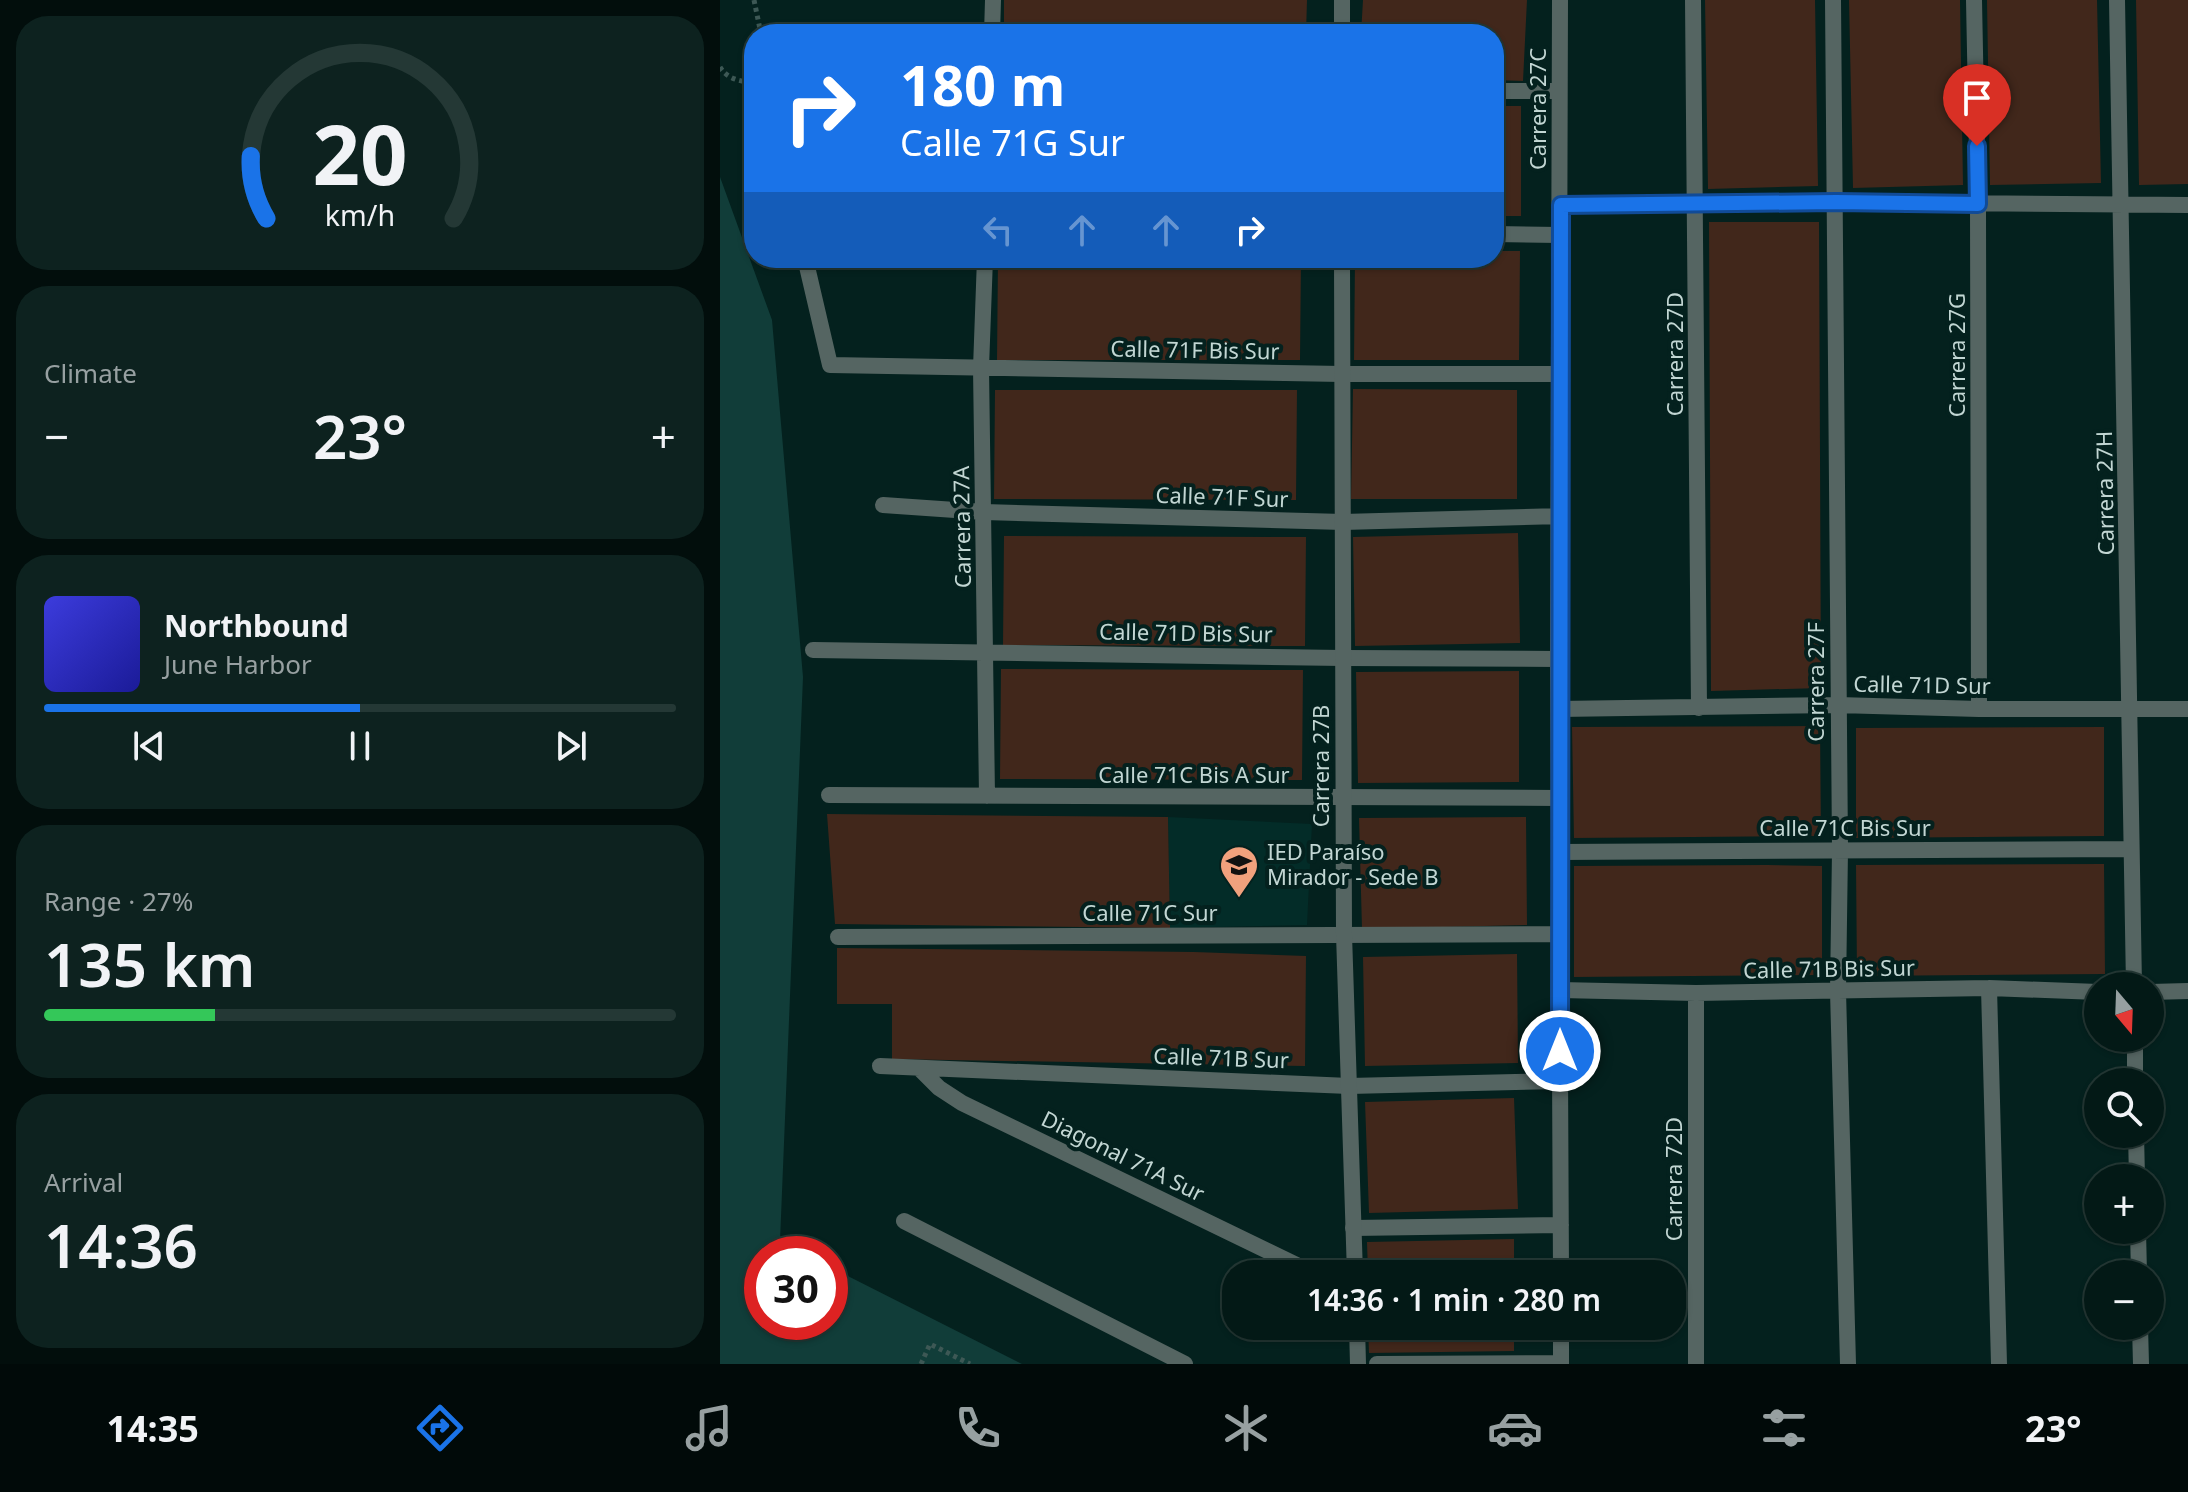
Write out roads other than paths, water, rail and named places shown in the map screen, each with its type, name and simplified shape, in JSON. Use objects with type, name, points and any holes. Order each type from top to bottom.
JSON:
[{"type":"street","points":[[992,24],[993,0]]},
{"type":"street","points":[[1342,0],[1342,24]]},
{"type":"street","name":"Carrera 27C","points":[[1560,0],[1561,516],[1558,659],[1561,1260]]},
{"type":"street","name":"Carrera 27D","points":[[1693,0],[1699,708]]},
{"type":"street","name":"Carrera 27F","points":[[1833,0],[1840,850],[1838,991],[1848,1364]]},
{"type":"street","name":"Carrera 27G","points":[[1974,0],[1978,204],[1979,709]]},
{"type":"street","name":"Carrera 27H","points":[[2117,0],[2134,972]]},
{"type":"street","points":[[1504,91],[1559,91]]},
{"type":"street","points":[[1561,205],[1836,202],[2188,205]]},
{"type":"street","points":[[1504,234],[1559,235]]},
{"type":"street","name":"Calle 71F Bis Sur","points":[[807,268],[830,365],[1342,374],[1559,374]]},
{"type":"street","name":"Carrera 27A","points":[[985,268],[981,368],[987,796]]},
{"type":"street","name":"Carrera 27B","points":[[1342,268],[1344,934],[1354,1260]]},
{"type":"street","name":"Calle 71F Sur","points":[[883,505],[984,512],[1343,522],[1561,516]]},
{"type":"street","name":"Calle 71D Bis Sur","points":[[813,650],[1558,659]]},
{"type":"street","name":"Calle 71D Sur","points":[[1559,709],[1838,705],[2188,709]]},
{"type":"street","name":"Calle 71C Bis A Sur","points":[[829,795],[1559,798]]},
{"type":"street","name":"Calle 71C Bis Sur","points":[[1559,852],[2130,849]]},
{"type":"street","name":"Calle 71C Sur","points":[[838,937],[1559,934]]},
{"type":"street","points":[[1989,988],[1999,1364]]},
{"type":"street","name":"Calle 71B Bis Sur","points":[[1560,990],[1696,993],[1989,988],[2084,991]]},
{"type":"street","points":[[2164,992],[2188,991]]},
{"type":"street","name":"Carrera 72D","points":[[1696,993],[1696,1364]]},
{"type":"street","name":"Calle 71B Sur","points":[[880,1066],[1349,1086],[1561,1081]]},
{"type":"street","name":"Diagonal 71A Sur","points":[[919,1068],[939,1088],[962,1103],[1286,1260]]},
{"type":"street","points":[[904,1221],[1185,1364]]},
{"type":"street","points":[[1353,1228],[1561,1225]]},
{"type":"street","points":[[1357,1340],[1358,1364]]},
{"type":"street","points":[[1377,1364],[1561,1364],[1561,1340]]},
{"type":"street","points":[[2140,1340],[2141,1364]]},
{"type":"place","name":"IED Paraíso Mirador - Sede B","points":[[1239,899]]}]
